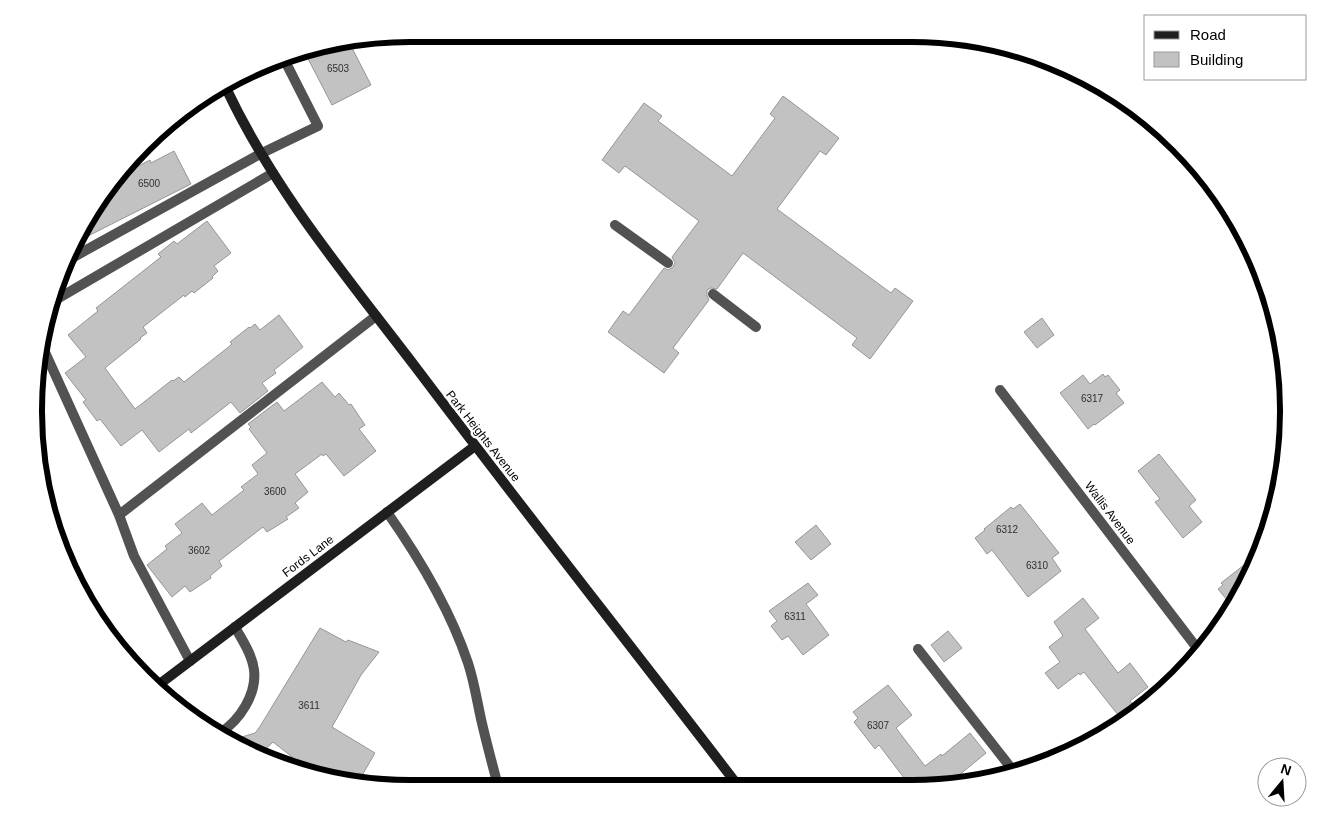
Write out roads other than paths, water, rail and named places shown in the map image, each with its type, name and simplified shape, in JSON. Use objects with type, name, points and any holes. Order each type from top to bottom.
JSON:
[{"type":"main road","name":"Park Heights Avenue","points":[[228,92],[243,125],[291,202],[475,446],[734,780]]},
{"type":"main road","name":"Fords Lane","points":[[162,682],[475,446]]},
{"type":"street","points":[[78,255],[260,154],[318,126],[287,64]]},
{"type":"street","points":[[61,297],[273,173]]},
{"type":"street","points":[[615,225],[668,263]]},
{"type":"street","points":[[713,294],[756,327]]},
{"type":"street","points":[[119,515],[376,316]]},
{"type":"street","points":[[47,357],[119,515],[134,556],[190,661]]},
{"type":"street","name":"Wallis Avenue","points":[[1000,390],[1195,645]]},
{"type":"street","points":[[387,512],[421,566],[455,627],[469,665],[496,780]]},
{"type":"street","points":[[226,729],[248,702],[253,688],[254,671],[251,656],[235,626]]},
{"type":"street","points":[[918,649],[1009,766]]}]
